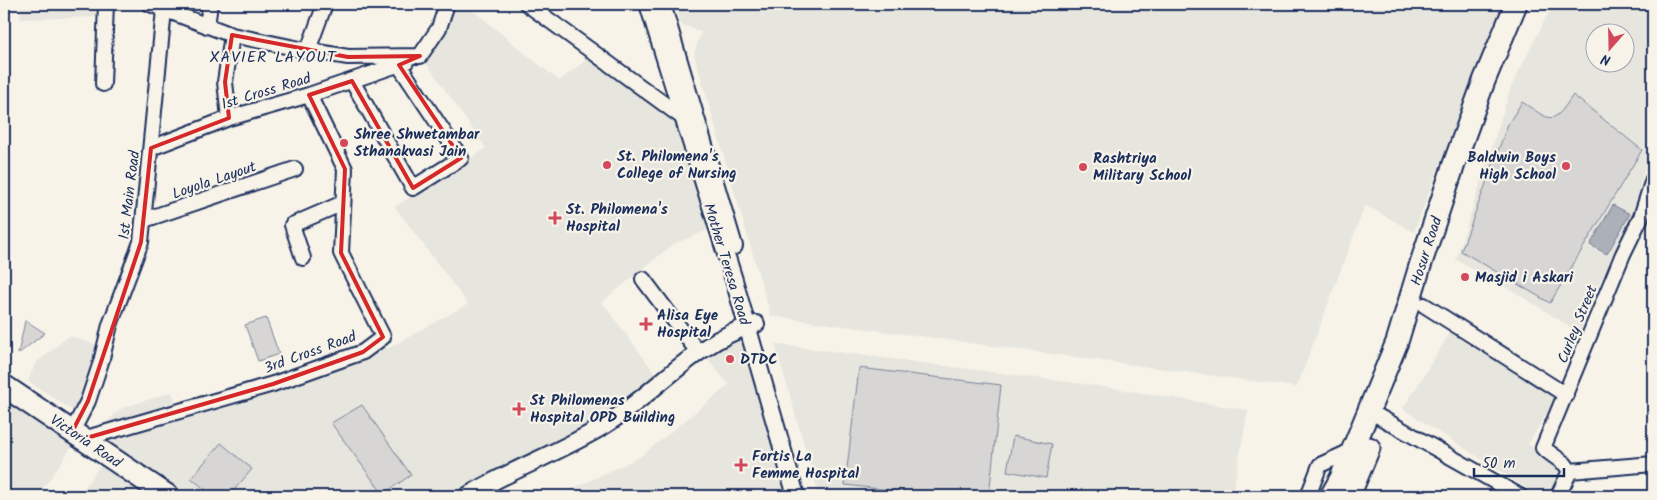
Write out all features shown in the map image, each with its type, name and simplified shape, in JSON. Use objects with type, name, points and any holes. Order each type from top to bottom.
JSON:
[{"type":"main road","name":"Hosur Road","points":[[1330,496],[1353,450],[1383,418],[1397,342],[1420,266],[1484,81],[1516,4]]},
{"type":"main road","name":"Hosur Road","points":[[1349,496],[1383,418],[1424,305],[1490,98],[1531,4]]},
{"type":"main road","name":"Victoria Road","points":[[4,386],[168,496]]},
{"type":"street","points":[[103,84],[106,4]]},
{"type":"street","points":[[150,4],[232,35],[348,57],[420,56],[439,28],[447,4]]},
{"type":"street","points":[[207,26],[210,4]]},
{"type":"street","points":[[308,50],[325,4]]},
{"type":"street","points":[[527,4],[682,117]]},
{"type":"street","name":"Mother Teresa Road","points":[[648,4],[734,280],[751,325],[806,496]]},
{"type":"street","name":"Mother Teresa Road","points":[[662,4],[751,325],[796,496]]},
{"type":"street","name":"1st Main Road","points":[[78,435],[101,362],[110,325],[141,242],[164,10]]},
{"type":"street","points":[[229,118],[225,82],[232,35]]},
{"type":"street","name":"1st Cross Road","points":[[150,148],[229,118],[308,96],[420,56]]},
{"type":"street","points":[[352,81],[413,188],[461,158],[399,65]]},
{"type":"street","name":"3rd Cross Road","points":[[78,435],[273,384],[363,352],[383,337],[341,252],[345,169],[308,96]]},
{"type":"street","name":"Loyola Layout","points":[[144,220],[295,170]]},
{"type":"street","name":"Curley Street","points":[[1570,471],[1565,464],[1543,448],[1623,254],[1641,217],[1652,184]]},
{"type":"street","points":[[303,258],[292,225],[343,203]]},
{"type":"street","points":[[643,279],[698,352]]},
{"type":"street","points":[[1424,305],[1566,395]]},
{"type":"street","points":[[467,496],[493,480],[574,443],[606,424],[698,352],[730,333],[751,325]]},
{"type":"street","points":[[1383,418],[1520,496]]},
{"type":"street","points":[[1308,496],[1320,466],[1353,450]]},
{"type":"street","points":[[1558,496],[1570,471],[1653,464]]},
{"type":"highlighted area","points":[[232,35],[348,57],[420,56],[399,65],[461,158],[413,188],[352,81],[309,95],[345,169],[341,253],[383,337],[363,352],[273,384],[83,439],[72,432],[88,401],[141,242],[151,148],[229,118],[225,82]]},
{"type":"shaded area","points":[[21,4],[107,4],[105,17],[20,19]]},
{"type":"shaded area","points":[[451,4],[465,4],[559,81],[589,58],[679,125],[710,229],[673,244],[602,302],[657,376],[568,440],[485,477],[456,496],[190,496],[101,438],[382,342],[387,349],[468,304],[395,207],[486,148],[422,57]]},
{"type":"shaded area","name":"Rashtriya Military School","points":[[674,4],[1509,4],[1468,90],[1414,232],[1365,205],[1297,387],[771,316],[694,54],[701,32],[681,24]]},
{"type":"shaded area","name":"Baldwin Boys High School","points":[[1553,4],[1653,4],[1653,157],[1644,170],[1634,211],[1597,288],[1580,333],[1518,294],[1456,260],[1511,87]]},
{"type":"shaded area","points":[[1573,95],[1642,150],[1550,303],[1461,251],[1508,124],[1522,102],[1546,117],[1551,118],[1560,112]]},
{"type":"shaded area","points":[[1613,205],[1630,214],[1607,254],[1590,245]]},
{"type":"shaded area","points":[[266,318],[279,354],[258,361],[245,325]]},
{"type":"shaded area","points":[[25,321],[45,333],[18,354]]},
{"type":"shaded area","points":[[742,332],[750,368],[786,496],[557,496],[640,457],[729,385],[705,355]]},
{"type":"shaded area","points":[[1450,333],[1556,399],[1528,444],[1567,473],[1553,496],[1539,496],[1403,409]]},
{"type":"shaded area","points":[[69,336],[96,345],[91,383],[78,414],[28,381],[35,364]]},
{"type":"shaded area","points":[[775,344],[1106,387],[1248,410],[1232,496],[819,496]]},
{"type":"shaded area","points":[[859,368],[1001,385],[989,496],[942,496],[845,485]]},
{"type":"shaded area","points":[[172,392],[178,409],[95,433],[122,408]]},
{"type":"shaded area","points":[[4,400],[73,445],[38,496],[4,496]]},
{"type":"shaded area","points":[[362,405],[411,475],[383,494],[331,423]]},
{"type":"shaded area","points":[[1013,436],[1052,444],[1046,478],[1007,471]]},
{"type":"shaded area","points":[[221,443],[252,469],[229,496],[213,496],[191,478]]},
{"type":"shaded area","points":[[101,464],[149,496],[79,496]]},
{"type":"place","name":"Shree Shwetambar Sthanakvasi Jain","points":[[344,143]]},
{"type":"place","name":"St. Philomena's College of Nursing","points":[[607,165]]},
{"type":"place","name":"Baldwin Boys High School","points":[[1566,166]]},
{"type":"place","name":"Rashtriya Military School","points":[[1083,167]]},
{"type":"place","name":"St. Philomena's Hospital","points":[[555,218]]},
{"type":"place","name":"Masjid i Askari","points":[[1465,277]]},
{"type":"place","name":"Alisa Eye Hospital","points":[[646,324]]},
{"type":"place","name":"DTDC","points":[[730,359]]},
{"type":"place","name":"St Philomenas Hospital OPD Building","points":[[519,409]]},
{"type":"place","name":"Fortis La Femme Hospital","points":[[741,465]]},
{"type":"district","name":"XAVIER LAYOUT","points":[[273,56]]}]
